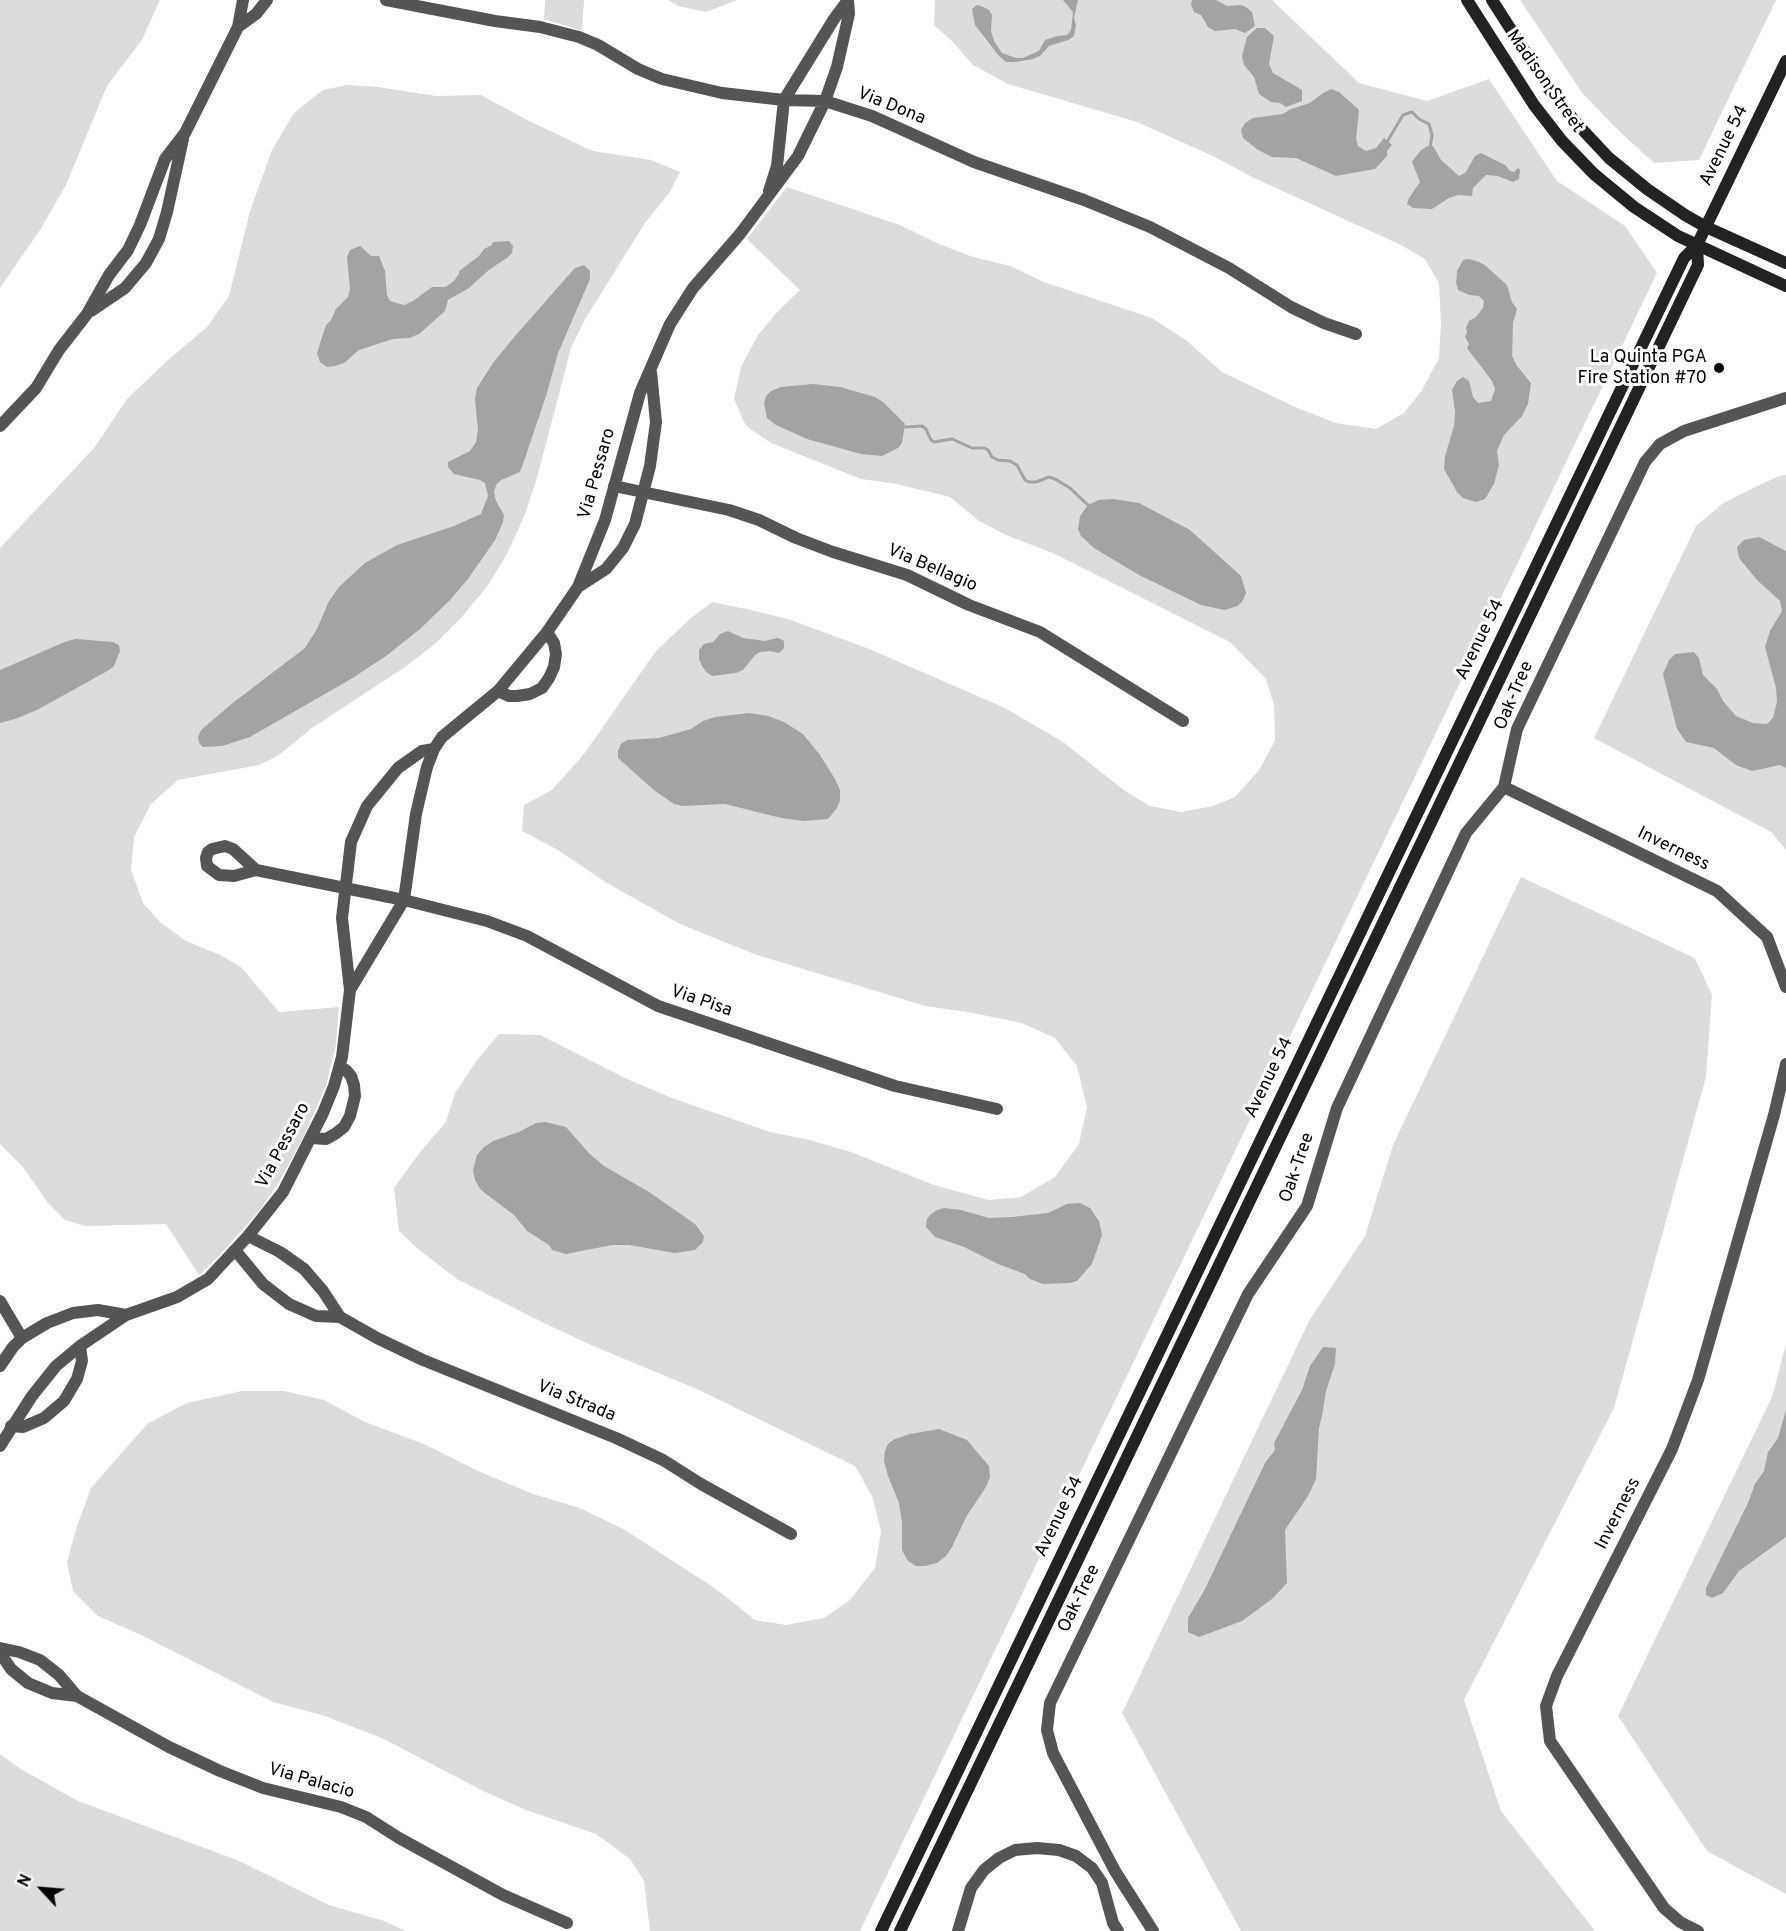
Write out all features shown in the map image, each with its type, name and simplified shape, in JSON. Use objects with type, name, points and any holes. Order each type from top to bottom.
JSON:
[{"type":"street","points":[[0,426],[36,388],[59,350],[87,314],[109,275],[128,250],[165,159],[185,133],[238,27],[243,0]]},
{"type":"street","points":[[238,27],[256,14],[267,0]]},
{"type":"street","name":"Via Dona","points":[[386,0],[495,21],[540,27],[579,37],[598,45],[638,69],[662,79],[722,93],[784,100],[825,101],[872,116],[974,162],[1084,200],[1150,227],[1229,268],[1290,307],[1324,323],[1356,334]]},
{"type":"street","name":"Via Pessaro","points":[[765,201],[777,166],[784,100],[848,0]]},
{"type":"street","name":"Via Pessaro","points":[[350,990],[404,900],[416,814],[427,767],[434,749],[442,737],[498,691],[547,632],[578,587],[605,520],[640,393],[670,324],[693,288],[741,234],[798,156],[825,101],[844,41],[849,14],[848,0]]},
{"type":"street","name":"Madison Street","points":[[1467,0],[1534,105],[1562,141],[1593,174],[1634,207],[1678,236],[1786,286]]},
{"type":"street","name":"Madison Street","points":[[1492,0],[1551,92],[1609,158],[1647,189],[1706,227],[1786,263]]},
{"type":"street","name":"Avenue 54","points":[[881,1931],[1679,268],[1684,258],[1697,245],[1786,62]]},
{"type":"street","points":[[87,314],[124,288],[146,263],[159,239],[185,133]]},
{"type":"street","name":"Avenue 54","points":[[900,1931],[1698,265],[1697,245]]},
{"type":"street","name":"Via Pessaro","points":[[578,587],[606,569],[623,548],[635,524],[651,466],[656,422],[650,370]]},
{"type":"street","name":"Oak-Tree","points":[[1153,1931],[1116,1871],[1053,1753],[1047,1730],[1050,1703],[1248,1294],[1306,1206],[1337,1108],[1466,832],[1504,787],[1517,729],[1645,462],[1660,444],[1684,431],[1786,398]]},
{"type":"street","name":"Via Bellagio","points":[[614,486],[643,494],[729,510],[759,520],[833,552],[907,574],[969,605],[1040,632],[1183,721]]},
{"type":"street","points":[[498,691],[509,696],[517,696],[530,694],[542,688],[554,668],[556,654],[554,643],[547,632]]},
{"type":"street","name":"Via Pessaro","points":[[0,1446],[32,1396],[56,1366],[80,1346],[126,1315],[177,1298],[208,1279],[248,1236],[283,1192],[311,1138],[334,1086],[342,1057],[350,990],[342,918],[351,842],[367,806],[398,768],[422,751],[434,749]]},
{"type":"street","name":"Inverness","points":[[1504,787],[1717,891],[1767,937],[1786,987]]},
{"type":"street","name":"Via Pisa","points":[[256,870],[404,900],[487,921],[527,936],[658,1006],[682,1015],[895,1086],[997,1109]]},
{"type":"street","name":"Inverness","points":[[1698,1931],[1680,1922],[1664,1908],[1657,1898],[1551,1741],[1546,1706],[1557,1676],[1672,1449],[1698,1380],[1774,1115],[1786,1064]]},
{"type":"street","points":[[311,1138],[326,1139],[335,1134],[350,1116],[355,1096],[354,1085],[351,1076],[339,1067]]},
{"type":"street","name":"Via Strada","points":[[248,1236],[280,1252],[304,1269],[323,1291],[340,1317]]},
{"type":"street","name":"Via Strada","points":[[235,1250],[263,1284],[289,1304],[316,1316],[340,1317],[423,1360],[616,1438],[663,1460],[791,1534]]},
{"type":"street","points":[[0,1302],[22,1338]]},
{"type":"street","name":"Via Pessaro","points":[[0,1366],[22,1338],[47,1323],[73,1313],[98,1310],[126,1315]]},
{"type":"street","points":[[11,1426],[23,1427],[44,1418],[64,1401],[77,1379],[82,1361],[80,1346]]},
{"type":"street","name":"Via Palacio","points":[[0,1648],[40,1660],[59,1675],[77,1696],[169,1748],[263,1788],[341,1807],[366,1817],[399,1838],[503,1895],[567,1923]]},
{"type":"street","name":"Via Palacio","points":[[0,1653],[11,1669],[28,1683],[52,1693],[77,1696]]},
{"type":"street","points":[[958,1931],[971,1887],[984,1870],[999,1858],[1016,1850],[1037,1848],[1059,1850],[1076,1856],[1092,1868],[1102,1883],[1113,1923],[1118,1931]]},
{"type":"shaded area","points":[[0,0],[160,0],[142,40],[107,86],[66,185],[40,230],[0,288]]},
{"type":"shaded area","points":[[545,0],[584,0],[582,31],[544,19]]},
{"type":"shaded area","points":[[668,0],[737,0],[706,12],[678,6]]},
{"type":"shaded area","points":[[935,0],[1272,0],[1359,83],[1427,101],[1489,79],[1557,181],[1625,226],[1657,273],[860,1931],[650,1931],[644,1881],[630,1859],[596,1834],[526,1810],[483,1791],[384,1739],[325,1716],[273,1702],[141,1635],[98,1616],[73,1591],[67,1562],[91,1488],[147,1424],[187,1403],[242,1391],[284,1391],[324,1400],[365,1422],[424,1444],[478,1471],[533,1494],[580,1508],[625,1530],[716,1589],[755,1620],[786,1625],[824,1618],[850,1600],[875,1568],[881,1532],[873,1498],[855,1466],[699,1390],[542,1322],[457,1279],[399,1231],[394,1188],[420,1152],[446,1122],[455,1093],[477,1060],[499,1034],[540,1035],[627,1079],[672,1098],[770,1132],[810,1140],[851,1152],[934,1185],[989,1200],[1021,1197],[1055,1177],[1079,1144],[1087,1107],[1077,1066],[1055,1038],[1022,1023],[925,1006],[754,954],[680,924],[607,883],[558,850],[522,831],[524,805],[552,790],[584,754],[656,651],[712,602],[788,619],[867,648],[1005,708],[1063,742],[1125,791],[1150,806],[1181,812],[1213,806],[1235,797],[1259,770],[1275,741],[1274,705],[1266,679],[1230,642],[1055,554],[1006,535],[979,521],[950,497],[897,484],[861,479],[771,443],[746,426],[734,399],[741,367],[758,335],[800,290],[747,239],[787,187],[900,225],[970,256],[1010,266],[1044,282],[1152,318],[1187,341],[1222,372],[1295,407],[1336,423],[1376,429],[1404,413],[1422,390],[1439,358],[1441,323],[1439,283],[1425,259],[1401,245],[1137,122],[1008,84],[973,65],[934,25]]},
{"type":"shaded area","points":[[1063,0],[1078,0],[1074,18],[1076,25],[1074,36],[1049,46],[1040,56],[1033,59],[1006,62],[975,25],[972,9],[977,5],[989,10],[992,15],[991,31],[994,41],[1002,53],[1023,58],[1039,51],[1045,40],[1067,35],[1071,30],[1073,12]]},
{"type":"shaded area","points":[[1192,0],[1216,0],[1227,6],[1246,7],[1252,12],[1255,26],[1245,33],[1235,29],[1215,31],[1208,27],[1201,15],[1194,12]]},
{"type":"shaded area","points":[[1520,0],[1776,0],[1699,160],[1654,163],[1583,94]]},
{"type":"shaded area","points":[[1257,28],[1265,28],[1274,36],[1269,64],[1273,73],[1302,90],[1302,101],[1286,107],[1280,103],[1271,102],[1259,94],[1254,77],[1244,65],[1242,56],[1247,37]]},
{"type":"shaded area","points":[[347,85],[378,87],[436,96],[481,95],[593,151],[651,160],[680,172],[670,192],[645,223],[584,321],[571,348],[537,478],[525,514],[508,552],[489,584],[462,617],[436,643],[408,665],[312,728],[279,755],[259,765],[178,780],[151,804],[134,837],[131,870],[143,903],[160,922],[186,941],[220,955],[241,967],[279,1012],[339,1007],[336,1045],[326,1086],[303,1138],[279,1182],[260,1210],[199,1275],[166,1224],[85,1226],[65,1220],[48,1203],[23,1167],[0,1144],[0,548],[94,448],[127,399],[207,327],[229,296],[250,211],[272,150],[294,113],[323,90]]},
{"type":"shaded area","points":[[1331,89],[1339,92],[1359,110],[1356,139],[1358,146],[1366,151],[1376,148],[1384,138],[1392,145],[1387,151],[1387,156],[1375,169],[1336,176],[1296,158],[1272,157],[1258,150],[1243,138],[1241,130],[1245,123],[1253,118],[1283,114],[1310,103]]},
{"type":"shaded area","points":[[1433,146],[1441,160],[1459,176],[1466,172],[1475,156],[1481,153],[1505,165],[1510,171],[1514,172],[1518,168],[1520,170],[1519,179],[1513,182],[1498,176],[1486,175],[1473,188],[1472,196],[1458,195],[1432,209],[1413,208],[1407,204],[1420,182],[1412,162],[1421,150]]},
{"type":"shaded area","points":[[509,241],[513,246],[512,253],[469,288],[448,300],[445,311],[419,334],[409,338],[393,339],[359,350],[344,363],[335,366],[327,367],[320,362],[317,353],[326,325],[336,309],[348,297],[350,289],[347,257],[350,250],[360,246],[371,256],[379,256],[385,271],[387,295],[390,301],[404,305],[432,287],[445,287],[453,282],[459,271],[493,242]]},
{"type":"shaded area","points":[[1469,259],[1486,266],[1507,285],[1512,302],[1517,309],[1513,323],[1512,356],[1531,383],[1528,404],[1522,416],[1504,435],[1497,451],[1499,465],[1494,484],[1485,499],[1476,502],[1463,498],[1457,492],[1444,469],[1445,456],[1454,426],[1452,390],[1457,381],[1463,377],[1469,381],[1473,397],[1478,403],[1491,401],[1495,389],[1492,381],[1467,348],[1469,344],[1465,337],[1466,328],[1469,321],[1476,317],[1483,308],[1484,301],[1479,296],[1458,290],[1457,271],[1463,260]]},
{"type":"shaded area","points":[[584,265],[590,271],[590,279],[558,353],[520,472],[501,480],[496,485],[494,492],[504,515],[503,522],[495,540],[468,579],[420,629],[386,656],[351,679],[250,737],[222,746],[203,747],[198,737],[201,730],[305,648],[317,629],[329,601],[339,587],[365,563],[397,545],[454,526],[481,514],[488,496],[485,483],[454,474],[448,467],[448,462],[470,451],[476,442],[477,388],[493,363],[515,336],[575,268]]},
{"type":"shaded area","points":[[813,384],[840,387],[875,397],[883,402],[905,424],[902,443],[898,448],[882,456],[861,454],[807,439],[776,425],[767,418],[764,403],[771,391],[781,387]]},
{"type":"shaded area","points":[[1786,475],[1786,850],[1771,832],[1594,738],[1696,526],[1722,504],[1779,476]]},
{"type":"shaded area","points":[[1113,499],[1139,503],[1190,530],[1241,576],[1246,593],[1243,600],[1238,606],[1224,610],[1201,605],[1139,575],[1094,548],[1081,536],[1078,529],[1080,516],[1088,505],[1099,500]]},
{"type":"shaded area","points":[[1759,537],[1786,551],[1786,768],[1780,765],[1752,771],[1736,765],[1714,748],[1686,742],[1677,729],[1663,674],[1669,660],[1675,654],[1694,652],[1699,658],[1703,675],[1717,689],[1723,701],[1736,716],[1753,723],[1767,724],[1773,718],[1777,702],[1776,688],[1765,647],[1770,631],[1782,611],[1780,601],[1757,580],[1739,558],[1737,547],[1744,540]]},
{"type":"shaded area","points":[[728,631],[743,638],[764,641],[778,638],[784,641],[784,648],[779,653],[760,652],[743,670],[736,673],[712,676],[702,666],[699,650],[704,644],[713,642],[720,634]]},
{"type":"shaded area","points":[[76,639],[113,642],[119,645],[120,651],[114,666],[37,710],[0,723],[0,670]]},
{"type":"shaded area","points":[[749,713],[768,716],[784,722],[803,734],[820,755],[840,790],[837,808],[828,819],[804,821],[781,818],[725,804],[683,806],[674,804],[655,791],[618,758],[621,744],[627,740],[659,738],[691,729],[715,717]]},
{"type":"shaded area","points":[[1521,877],[1695,958],[1712,995],[1706,1077],[1614,1408],[1464,1700],[1501,1811],[1595,1931],[1241,1931],[1122,1713],[1309,1321],[1365,1236],[1393,1145]]},
{"type":"shaded area","points":[[545,1122],[566,1127],[604,1166],[649,1192],[695,1224],[704,1236],[703,1242],[695,1250],[675,1253],[629,1245],[612,1245],[566,1254],[552,1250],[549,1245],[527,1231],[514,1215],[481,1190],[475,1180],[473,1170],[477,1155],[493,1141],[536,1123]]},
{"type":"shaded area","points":[[1080,1203],[1090,1208],[1099,1221],[1102,1235],[1092,1264],[1077,1281],[1070,1283],[1043,1284],[1030,1279],[1025,1274],[964,1247],[935,1237],[926,1227],[927,1219],[931,1214],[944,1208],[989,1218],[1048,1213],[1067,1204]]},
{"type":"shaded area","points":[[1786,1344],[1786,1894],[1707,1851],[1618,1716],[1772,1397]]},
{"type":"shaded area","points":[[1323,1347],[1336,1348],[1335,1364],[1326,1391],[1319,1428],[1316,1479],[1308,1496],[1285,1530],[1287,1583],[1272,1599],[1242,1621],[1199,1637],[1188,1632],[1188,1618],[1204,1591],[1265,1463],[1275,1450],[1274,1443],[1302,1390],[1310,1366]]},
{"type":"shaded area","points":[[1786,1410],[1786,1537],[1739,1571],[1723,1593],[1712,1598],[1706,1595],[1706,1588],[1755,1484],[1764,1471],[1768,1452],[1778,1438]]},
{"type":"shaded area","points":[[939,1429],[967,1440],[989,1466],[990,1477],[946,1556],[937,1563],[916,1566],[908,1561],[902,1550],[899,1503],[888,1476],[884,1461],[885,1451],[888,1444],[895,1439]]},
{"type":"shaded area","points":[[0,1754],[19,1768],[78,1801],[237,1860],[329,1905],[384,1921],[406,1931],[0,1931]]},
{"type":"waterway","points":[[1387,142],[1403,115],[1412,112],[1429,124],[1432,135],[1430,148]]},
{"type":"waterway","points":[[905,427],[922,426],[934,442],[952,439],[972,448],[984,448],[992,457],[1017,465],[1025,480],[1036,482],[1049,477],[1055,479],[1070,488],[1088,505]]},
{"type":"place","name":"La Quinta PGA Fire Station #70","points":[[1719,368]]}]
